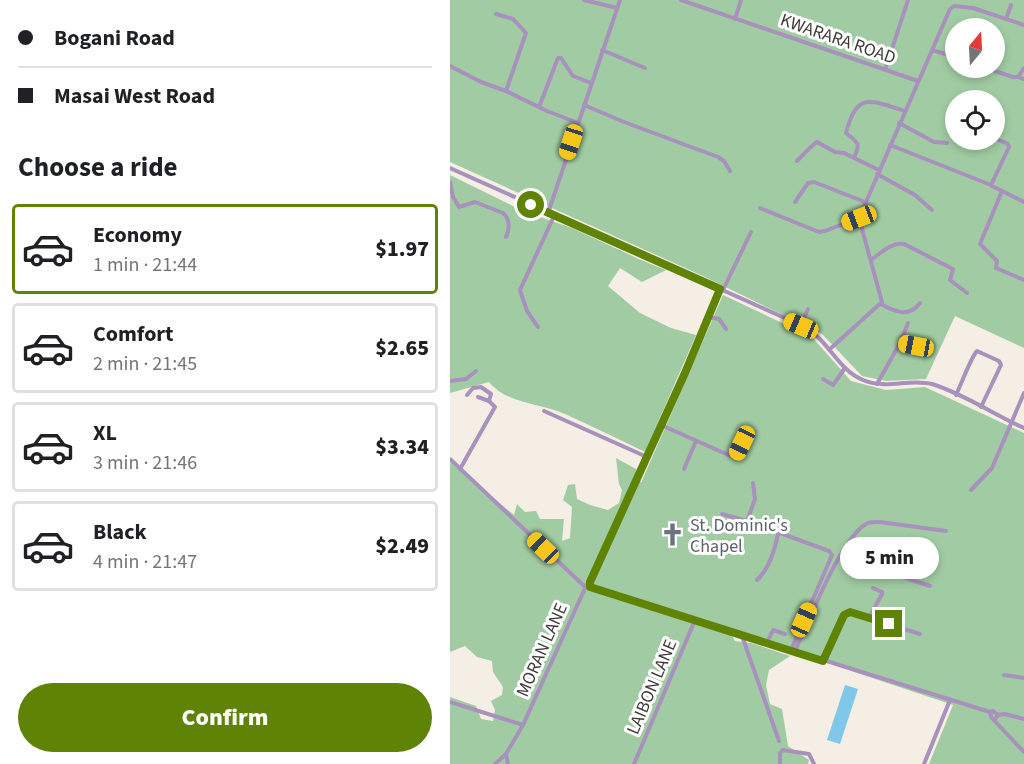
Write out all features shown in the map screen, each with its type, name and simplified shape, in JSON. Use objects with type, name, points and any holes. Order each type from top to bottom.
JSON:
[{"type":"street","points":[[584,0],[617,8]]},
{"type":"street","points":[[548,213],[620,0]]},
{"type":"street","name":"KWARARA ROAD","points":[[681,0],[918,81]]},
{"type":"street","points":[[735,19],[741,0]]},
{"type":"street","points":[[885,70],[908,0]]},
{"type":"street","points":[[1006,19],[1011,4]]},
{"type":"street","points":[[830,349],[881,304],[883,298],[859,218],[950,9],[954,6],[973,8],[1024,25]]},
{"type":"street","points":[[496,14],[513,19],[526,33],[506,91]]},
{"type":"street","points":[[602,50],[645,68]]},
{"type":"street","points":[[932,50],[945,54]]},
{"type":"street","points":[[539,107],[558,58],[561,58],[573,76],[591,83]]},
{"type":"street","points":[[450,66],[481,82],[578,123]]},
{"type":"street","points":[[1018,77],[1024,68]]},
{"type":"street","points":[[1005,73],[1024,79]]},
{"type":"street","points":[[854,158],[859,147],[857,142],[846,133],[855,108],[859,104],[870,100],[905,111]]},
{"type":"street","points":[[584,105],[718,157],[724,161],[730,171]]},
{"type":"street","points":[[899,123],[933,142],[945,143]]},
{"type":"street","points":[[797,161],[805,155],[812,144],[817,142],[835,152],[847,154],[878,172],[915,195],[932,210]]},
{"type":"street","points":[[991,186],[1010,147],[1005,143]]},
{"type":"street","points":[[890,145],[991,186],[1024,202]]},
{"type":"street","points":[[450,168],[801,326],[816,334],[845,368],[858,378],[877,384],[925,383],[956,395],[1024,428]]},
{"type":"street","points":[[450,182],[453,197],[459,207],[475,202],[503,213],[509,225],[507,237]]},
{"type":"street","points":[[795,202],[808,183],[814,182],[865,202]]},
{"type":"street","points":[[1002,191],[980,244],[997,261],[996,268],[1024,280]]},
{"type":"street","points":[[760,208],[819,232],[859,218]]},
{"type":"street","points":[[538,327],[525,305],[520,290],[554,216]]},
{"type":"street","name":"MORAN LANE","points":[[495,764],[506,754],[523,725],[709,317],[751,232]]},
{"type":"street","points":[[871,260],[897,243],[904,244],[953,269],[950,280],[967,293]]},
{"type":"street","points":[[881,304],[893,310],[910,312],[920,303]]},
{"type":"street","points":[[801,326],[808,309]]},
{"type":"street","points":[[709,317],[719,320],[726,328]]},
{"type":"street","points":[[877,384],[900,343],[908,323]]},
{"type":"street","points":[[900,343],[932,349]]},
{"type":"street","points":[[956,395],[977,351],[999,361],[1001,365],[981,407]]},
{"type":"street","points":[[823,380],[833,385],[845,368]]},
{"type":"street","points":[[450,381],[466,379],[476,371]]},
{"type":"street","points":[[467,395],[473,388],[481,387],[491,394],[489,401]]},
{"type":"street","points":[[971,490],[992,468],[1024,393]]},
{"type":"street","points":[[460,468],[495,407],[489,401],[478,397]]},
{"type":"street","points":[[544,411],[647,456]]},
{"type":"street","points":[[661,425],[735,457],[748,430]]},
{"type":"street","points":[[684,469],[696,441]]},
{"type":"street","points":[[450,459],[580,583],[742,636],[990,712],[993,711],[1024,752]]},
{"type":"street","points":[[747,521],[755,499],[753,483]]},
{"type":"street","points":[[722,514],[829,551],[832,555],[793,651]]},
{"type":"street","points":[[793,651],[840,556],[862,527],[871,522],[946,531]]},
{"type":"street","points":[[757,580],[775,549],[778,534]]},
{"type":"street","points":[[840,556],[930,586]]},
{"type":"street","points":[[869,618],[882,594],[873,588]]},
{"type":"street","points":[[823,661],[844,615],[850,612],[920,634]]},
{"type":"street","name":"LAIBON LANE","points":[[634,764],[695,620]]},
{"type":"street","points":[[767,642],[773,630],[784,634]]},
{"type":"street","points":[[742,636],[779,741]]},
{"type":"street","points":[[1004,675],[1024,678]]},
{"type":"street","points":[[924,764],[951,700]]},
{"type":"street","name":"MORAN LANE","points":[[450,702],[523,725]]},
{"type":"street","points":[[996,717],[1005,714],[1024,719]]},
{"type":"street","points":[[780,763],[780,753],[783,750],[793,750],[809,754],[814,764]]},
{"type":"street","points":[[506,754],[508,764]]},
{"type":"green space","points":[[450,0],[1024,0],[1024,348],[955,316],[926,379],[886,381],[862,376],[822,334],[703,276],[450,162]]},
{"type":"green space","points":[[450,175],[523,211],[572,228],[666,270],[642,282],[620,268],[608,286],[640,313],[671,328],[696,335],[645,452],[565,414],[505,395],[489,382],[450,393]]},
{"type":"green space","points":[[723,295],[812,337],[851,381],[886,390],[925,387],[1024,433],[1024,764],[929,764],[953,705],[729,630],[735,641],[751,643],[790,656],[769,670],[766,685],[770,704],[782,709],[788,746],[809,760],[808,764],[450,764],[450,697],[476,706],[481,719],[493,721],[495,710],[491,701],[502,695],[503,687],[493,672],[492,661],[477,657],[465,646],[450,652],[450,462],[514,515],[517,504],[525,512],[536,511],[540,519],[564,519],[562,541],[570,538],[572,507],[563,500],[568,485],[575,484],[577,499],[608,510],[619,503],[622,490],[619,484],[616,458],[636,469],[641,483]]},
{"type":"water","points":[[845,685],[858,689],[840,744],[827,740]]},
{"type":"place","name":"St. Dominic's Chapel","points":[[672,535]]},
{"type":"route","points":[[531,205],[720,289],[685,373],[590,582],[590,587],[823,661],[847,613],[889,624]]}]
